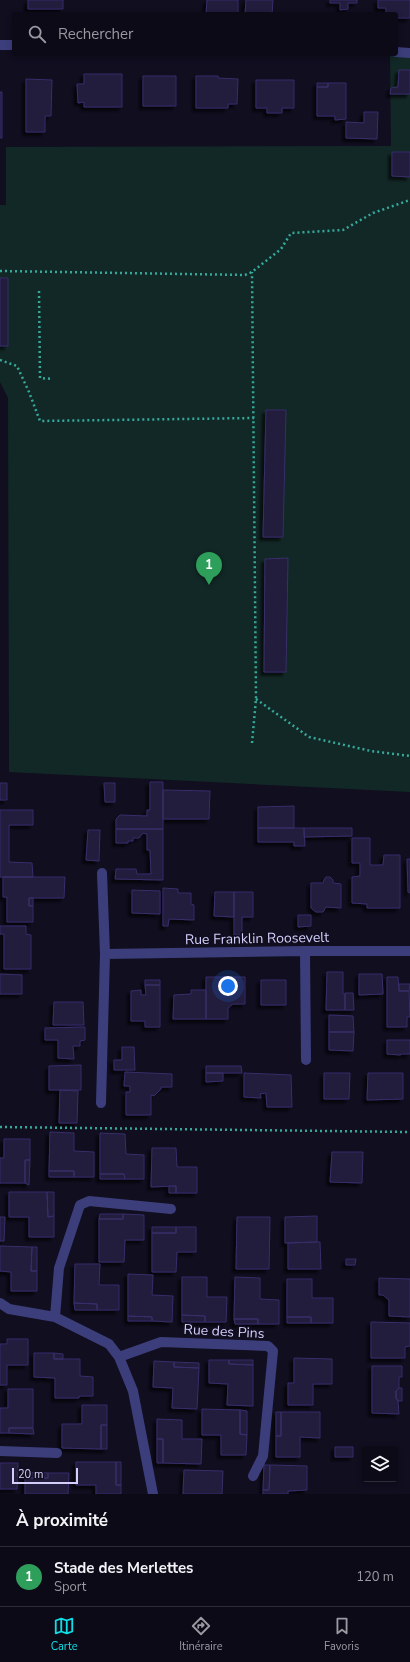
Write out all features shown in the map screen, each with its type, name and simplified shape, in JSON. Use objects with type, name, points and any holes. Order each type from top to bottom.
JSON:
[{"type":"street","points":[[0,45],[12,45]]},
{"type":"street","points":[[398,52],[410,53]]},
{"type":"street","points":[[101,1103],[105,954],[102,873]]},
{"type":"street","points":[[305,950],[306,1060]]},
{"type":"street","name":"Rue Franklin Roosevelt","points":[[105,954],[305,950],[410,951]]},
{"type":"street","points":[[55,1317],[59,1268],[80,1205],[89,1201],[172,1208]]},
{"type":"street","points":[[0,1304],[9,1309],[55,1317],[109,1344],[119,1357],[133,1391],[153,1494]]},
{"type":"street","name":"Rue des Pins","points":[[119,1357],[161,1342],[268,1346],[273,1351],[263,1456],[253,1476]]},
{"type":"street","points":[[0,1451],[57,1453]]},
{"type":"path","points":[[0,271],[245,276],[280,249],[291,233],[343,230],[373,213],[410,200]]},
{"type":"path","points":[[252,272],[256,699],[252,743]]},
{"type":"path","points":[[39,291],[40,378],[53,379]]},
{"type":"path","points":[[0,360],[17,366],[40,421],[254,418]]},
{"type":"path","points":[[256,699],[309,738],[371,751],[410,756]]},
{"type":"path","points":[[0,1127],[410,1132]]},
{"type":"green space","points":[[410,53],[410,792],[9,772],[8,398],[0,382],[0,205],[6,205],[6,147],[391,146],[390,56],[398,56],[398,54]]},
{"type":"building","points":[[28,0],[63,0],[63,9],[28,9]]},
{"type":"building","points":[[207,0],[238,0],[238,12],[206,12]]},
{"type":"building","points":[[246,0],[273,0],[272,12],[245,12]]},
{"type":"building","points":[[330,0],[357,0],[357,3],[348,3],[348,9],[340,10],[340,3],[330,3]]},
{"type":"building","points":[[378,0],[410,0],[410,18],[398,18],[398,12],[386,12],[386,8],[378,8]]},
{"type":"building","points":[[399,70],[410,70],[410,94],[390,94],[391,88],[398,87]]},
{"type":"building","points":[[84,74],[122,74],[122,107],[84,107],[84,102],[78,103],[77,84],[84,84]]},
{"type":"building","points":[[143,76],[176,76],[176,106],[143,106]]},
{"type":"building","points":[[196,76],[218,76],[218,78],[238,79],[237,104],[228,104],[228,108],[196,108]]},
{"type":"building","points":[[26,79],[52,80],[51,116],[45,116],[45,132],[26,132]]},
{"type":"building","points":[[256,80],[294,80],[294,108],[282,108],[282,113],[267,113],[267,108],[256,108]]},
{"type":"building","points":[[317,83],[328,83],[328,87],[317,87]]},
{"type":"building","points":[[328,83],[346,83],[346,119],[335,120],[335,116],[317,116],[317,87],[328,87]]},
{"type":"building","points":[[0,92],[2,92],[2,138],[0,138]]},
{"type":"building","points":[[364,112],[378,112],[377,139],[346,138],[346,122],[364,123]]},
{"type":"building","points":[[392,152],[410,152],[410,177],[392,176]]},
{"type":"building","points":[[0,278],[8,278],[8,346],[0,346]]},
{"type":"building","points":[[266,410],[286,410],[283,537],[263,537]]},
{"type":"building","points":[[288,558],[286,672],[264,672],[265,559]]},
{"type":"building","points":[[150,782],[163,782],[163,829],[116,829],[116,819],[120,815],[147,816],[147,810],[150,810]]},
{"type":"building","points":[[0,783],[7,783],[7,800],[0,800]]},
{"type":"building","points":[[104,783],[115,783],[115,802],[105,802]]},
{"type":"building","points":[[163,790],[210,791],[209,819],[163,819]]},
{"type":"building","points":[[294,806],[294,828],[258,828],[258,807]]},
{"type":"building","points":[[0,810],[33,810],[33,825],[9,825],[9,862],[32,863],[33,877],[0,877]]},
{"type":"building","points":[[258,828],[304,828],[305,846],[294,846],[294,842],[258,842]]},
{"type":"building","points":[[304,828],[352,828],[352,836],[304,837]]},
{"type":"building","points":[[116,829],[163,829],[163,880],[115,879],[116,869],[136,869],[137,874],[151,874],[150,850],[147,850],[147,834],[143,833],[139,838],[133,838],[133,841],[128,841],[128,843],[116,843]]},
{"type":"building","points":[[88,830],[100,830],[99,861],[86,860]]},
{"type":"building","points":[[352,838],[370,838],[370,865],[383,865],[384,855],[400,855],[400,908],[367,908],[367,904],[352,903],[352,877],[360,876],[360,863],[352,863]]},
{"type":"building","points":[[407,859],[410,859],[410,893],[408,892]]},
{"type":"building","points":[[3,877],[65,877],[64,898],[29,898],[29,906],[33,906],[33,922],[7,922],[7,897],[3,897]]},
{"type":"building","points":[[326,877],[330,877],[333,880],[333,883],[341,884],[341,908],[326,907],[323,912],[316,912],[311,908],[311,883],[323,883]]},
{"type":"building","points":[[163,888],[178,889],[178,893],[191,893],[191,904],[194,905],[194,920],[169,919],[168,926],[163,926]]},
{"type":"building","points":[[132,890],[160,891],[160,914],[132,913]]},
{"type":"building","points":[[215,892],[234,892],[234,917],[214,916]]},
{"type":"building","points":[[234,892],[253,892],[253,917],[242,917],[242,935],[234,935]]},
{"type":"building","points":[[29,898],[33,898],[33,906],[29,906]]},
{"type":"building","points":[[298,915],[311,915],[311,926],[298,927]]},
{"type":"building","points":[[0,926],[26,926],[26,934],[31,935],[31,969],[4,969],[4,934],[0,934]]},
{"type":"building","points":[[327,972],[343,972],[345,1010],[326,1010]]},
{"type":"building","points":[[0,974],[22,975],[22,994],[0,994]]},
{"type":"building","points":[[359,974],[382,974],[383,994],[359,995]]},
{"type":"building","points":[[206,977],[245,977],[245,1004],[233,1004],[228,1008],[228,1019],[206,1019]]},
{"type":"building","points":[[387,977],[398,977],[399,991],[409,991],[410,1017],[407,1017],[407,1027],[387,1027]]},
{"type":"building","points":[[145,980],[160,980],[160,985],[145,985]]},
{"type":"building","points":[[261,980],[286,980],[286,1005],[261,1005]]},
{"type":"building","points":[[399,984],[410,984],[409,991],[399,991]]},
{"type":"building","points":[[145,985],[160,985],[160,1027],[145,1027],[145,1021],[131,1021],[131,991],[141,990],[141,995],[146,995]]},
{"type":"building","points":[[191,990],[206,990],[206,1019],[173,1019],[174,995],[191,994]]},
{"type":"building","points":[[345,993],[353,993],[354,1010],[345,1010]]},
{"type":"building","points":[[54,1002],[83,1002],[84,1025],[53,1025]]},
{"type":"building","points":[[329,1015],[353,1016],[354,1032],[329,1032]]},
{"type":"building","points":[[85,1027],[85,1040],[80,1041],[80,1046],[73,1046],[74,1059],[58,1058],[58,1040],[45,1040],[45,1028]]},
{"type":"building","points":[[329,1032],[354,1032],[353,1051],[329,1050]]},
{"type":"building","points":[[387,1040],[410,1040],[410,1054],[387,1054]]},
{"type":"building","points":[[122,1047],[134,1047],[135,1070],[114,1070],[114,1060],[122,1060]]},
{"type":"building","points":[[81,1065],[81,1090],[49,1090],[49,1066]]},
{"type":"building","points":[[206,1066],[241,1066],[242,1073],[206,1073]]},
{"type":"building","points":[[125,1072],[172,1074],[172,1087],[161,1087],[161,1089],[154,1096],[151,1095],[151,1115],[126,1115],[126,1092],[130,1092],[130,1086],[124,1086]]},
{"type":"building","points":[[206,1073],[223,1073],[223,1081],[206,1082]]},
{"type":"building","points":[[244,1073],[291,1075],[292,1107],[267,1107],[266,1093],[260,1094],[261,1098],[244,1097]]},
{"type":"building","points":[[324,1073],[350,1073],[349,1099],[324,1099]]},
{"type":"building","points":[[368,1073],[403,1073],[403,1099],[367,1100]]},
{"type":"building","points":[[60,1090],[78,1091],[77,1123],[59,1123]]},
{"type":"building","points":[[50,1132],[74,1133],[74,1151],[94,1152],[94,1177],[74,1177],[74,1171],[49,1171]]},
{"type":"building","points":[[100,1133],[125,1134],[126,1154],[144,1155],[144,1179],[125,1179],[124,1174],[100,1174]]},
{"type":"building","points":[[4,1139],[30,1139],[30,1160],[25,1160],[25,1183],[0,1183],[0,1158],[4,1158]]},
{"type":"building","points":[[152,1148],[176,1148],[177,1167],[197,1167],[197,1193],[176,1193],[176,1186],[151,1187]]},
{"type":"building","points":[[332,1152],[363,1152],[362,1183],[330,1182]]},
{"type":"building","points":[[25,1160],[30,1160],[29,1185],[25,1183]]},
{"type":"building","points":[[49,1171],[74,1171],[74,1177],[49,1177]]},
{"type":"building","points":[[100,1174],[124,1174],[125,1179],[100,1179]]},
{"type":"building","points":[[169,1186],[176,1186],[176,1193],[169,1193]]},
{"type":"building","points":[[9,1192],[47,1192],[48,1217],[54,1216],[54,1237],[29,1237],[29,1217],[9,1217]]},
{"type":"building","points":[[47,1192],[54,1192],[54,1216],[48,1217]]},
{"type":"building","points":[[100,1214],[123,1214],[123,1219],[99,1219]]},
{"type":"building","points":[[123,1214],[144,1215],[144,1240],[125,1240],[124,1262],[99,1262],[99,1219],[123,1219]]},
{"type":"building","points":[[317,1216],[317,1242],[285,1243],[285,1217]]},
{"type":"building","points":[[0,1217],[5,1217],[4,1241],[0,1241]]},
{"type":"building","points":[[237,1217],[270,1217],[269,1269],[236,1269]]},
{"type":"building","points":[[152,1227],[176,1227],[176,1233],[152,1233]]},
{"type":"building","points":[[176,1227],[196,1227],[196,1252],[177,1252],[176,1272],[152,1272],[152,1233],[176,1233]]},
{"type":"building","points":[[320,1242],[321,1269],[288,1269],[288,1243]]},
{"type":"building","points":[[0,1246],[32,1247],[31,1271],[37,1271],[37,1291],[11,1291],[11,1272],[0,1271]]},
{"type":"building","points":[[32,1247],[37,1247],[37,1271],[31,1271]]},
{"type":"building","points":[[346,1259],[356,1259],[355,1265],[346,1265]]},
{"type":"building","points":[[75,1264],[100,1264],[99,1285],[119,1285],[119,1310],[97,1310],[97,1304],[74,1303]]},
{"type":"building","points":[[128,1274],[153,1275],[152,1295],[173,1296],[172,1322],[152,1321],[152,1317],[128,1316]]},
{"type":"building","points":[[182,1277],[207,1277],[207,1297],[227,1297],[226,1322],[205,1322],[205,1316],[182,1315]]},
{"type":"building","points":[[235,1277],[260,1278],[260,1299],[279,1300],[279,1324],[258,1324],[258,1319],[234,1319]]},
{"type":"building","points":[[379,1278],[410,1279],[410,1317],[389,1316],[389,1300],[383,1295],[379,1295]]},
{"type":"building","points":[[287,1279],[312,1279],[312,1298],[333,1298],[333,1323],[311,1323],[311,1317],[287,1317]]},
{"type":"building","points":[[74,1303],[97,1304],[97,1310],[75,1310]]},
{"type":"building","points":[[182,1315],[205,1316],[205,1322],[182,1322]]},
{"type":"building","points":[[128,1316],[152,1317],[152,1321],[128,1321]]},
{"type":"building","points":[[287,1317],[311,1317],[311,1323],[287,1323]]},
{"type":"building","points":[[234,1319],[258,1319],[258,1324],[235,1324]]},
{"type":"building","points":[[371,1322],[410,1323],[410,1346],[405,1347],[405,1358],[371,1358]]},
{"type":"building","points":[[7,1339],[28,1339],[28,1365],[7,1365],[7,1385],[0,1385],[0,1344],[7,1344]]},
{"type":"building","points":[[34,1353],[54,1353],[54,1359],[80,1359],[80,1376],[93,1377],[93,1396],[79,1396],[79,1398],[55,1398],[55,1378],[34,1377]]},
{"type":"building","points":[[54,1353],[63,1354],[63,1359],[54,1359]]},
{"type":"building","points":[[294,1358],[332,1359],[332,1384],[313,1384],[313,1405],[288,1405],[288,1383],[294,1383]]},
{"type":"building","points":[[209,1360],[229,1360],[229,1364],[253,1365],[253,1406],[227,1405],[228,1384],[209,1383]]},
{"type":"building","points":[[229,1360],[253,1360],[253,1365],[229,1364]]},
{"type":"building","points":[[154,1361],[174,1362],[174,1367],[199,1368],[197,1409],[172,1408],[173,1388],[153,1387]]},
{"type":"building","points":[[174,1362],[199,1363],[199,1368],[174,1367]]},
{"type":"building","points":[[372,1366],[402,1366],[402,1377],[399,1377],[399,1388],[396,1391],[399,1414],[372,1413]]},
{"type":"building","points":[[399,1388],[402,1388],[402,1401],[398,1401],[396,1398],[396,1391]]},
{"type":"building","points":[[8,1389],[33,1389],[33,1428],[9,1428],[9,1433],[0,1433],[0,1408],[8,1408]]},
{"type":"building","points":[[82,1405],[107,1405],[107,1425],[101,1425],[101,1449],[62,1448],[62,1424],[82,1424]]},
{"type":"building","points":[[202,1409],[240,1410],[240,1434],[247,1435],[246,1455],[221,1455],[221,1435],[202,1435]]},
{"type":"building","points":[[240,1410],[247,1411],[247,1435],[240,1434]]},
{"type":"building","points":[[276,1412],[281,1412],[281,1436],[276,1436]]},
{"type":"building","points":[[281,1412],[320,1412],[320,1438],[300,1437],[300,1457],[276,1457],[276,1436],[281,1436]]},
{"type":"building","points":[[157,1419],[182,1420],[182,1439],[202,1439],[201,1464],[163,1463],[163,1439],[157,1439]]},
{"type":"building","points":[[101,1425],[107,1425],[107,1449],[101,1449]]},
{"type":"building","points":[[9,1428],[33,1428],[34,1434],[9,1433]]},
{"type":"building","points":[[157,1439],[163,1439],[163,1463],[157,1463]]},
{"type":"building","points":[[335,1447],[353,1447],[353,1457],[335,1457]]},
{"type":"building","points":[[76,1462],[116,1462],[116,1485],[121,1485],[121,1494],[96,1494],[96,1485],[76,1485]]},
{"type":"building","points":[[116,1462],[121,1462],[121,1485],[116,1485]]},
{"type":"building","points":[[0,1463],[18,1463],[17,1489],[0,1489]]},
{"type":"building","points":[[264,1465],[270,1465],[269,1490],[263,1490]]},
{"type":"building","points":[[270,1465],[307,1466],[307,1490],[288,1491],[288,1494],[263,1494],[263,1490],[269,1490]]},
{"type":"building","points":[[184,1470],[223,1471],[222,1494],[183,1494]]},
{"type":"building","points":[[25,1472],[48,1473],[48,1478],[25,1478]]},
{"type":"building","points":[[48,1473],[69,1473],[68,1494],[25,1494],[25,1478],[48,1478]]},
{"type":"place","name":"Stade des Merlettes","points":[[209,585]]}]
